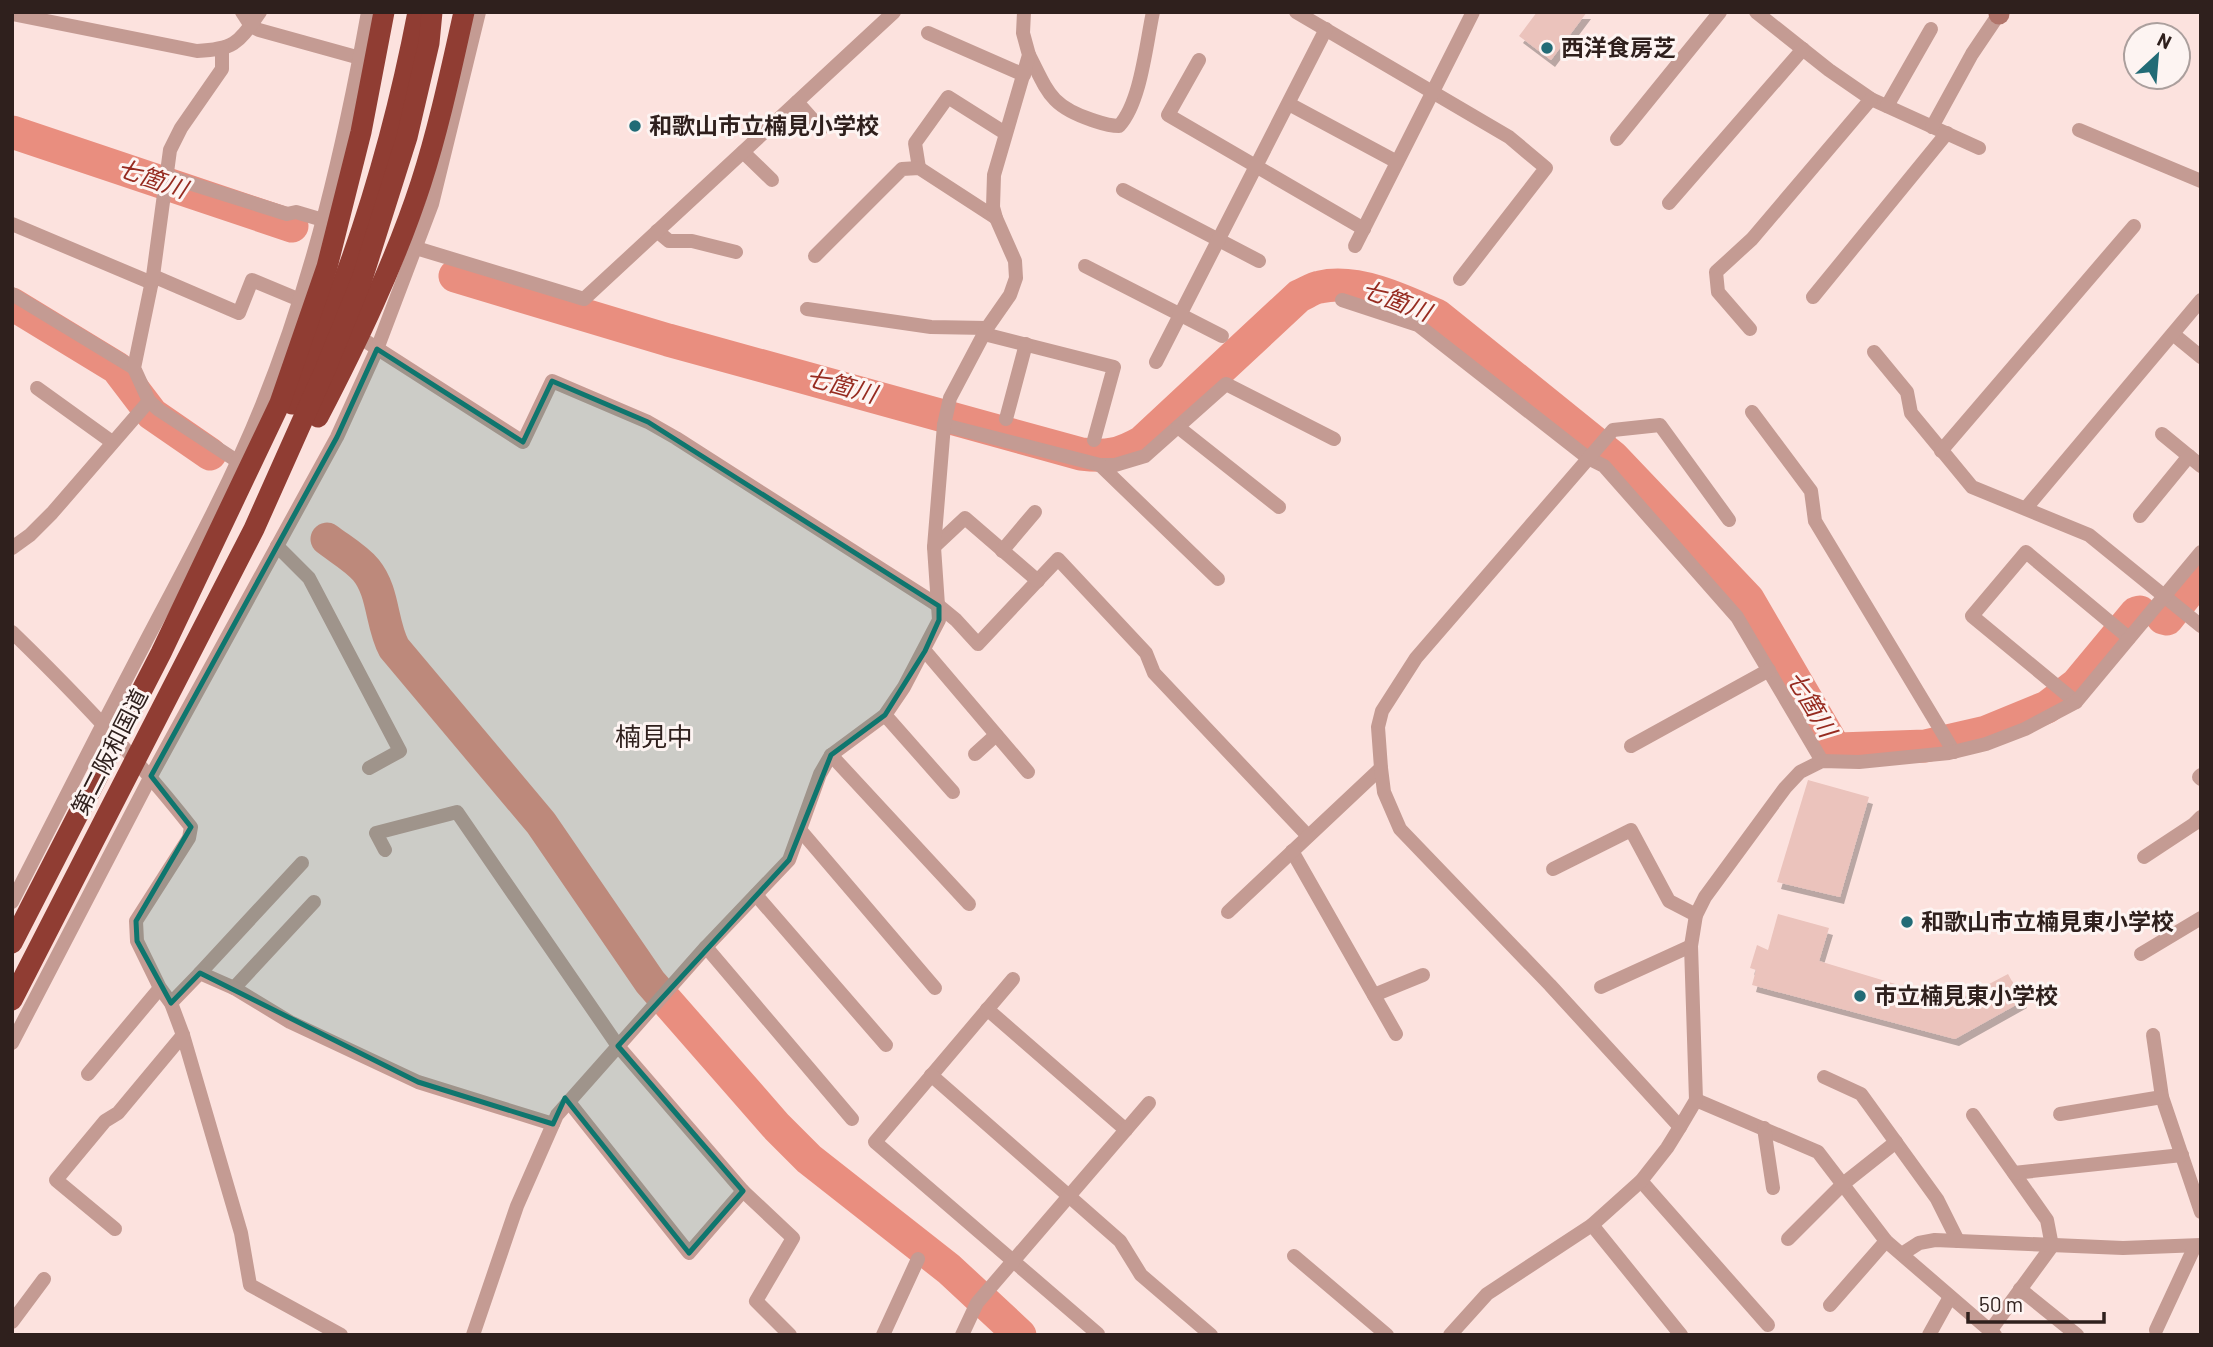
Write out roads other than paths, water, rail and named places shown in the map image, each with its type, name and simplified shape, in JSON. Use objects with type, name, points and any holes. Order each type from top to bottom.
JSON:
[{"type":"highway","points":[[161,653],[280,403],[327,267],[361,132],[384,12]]},
{"type":"highway","points":[[161,653],[230,534],[311,363],[347,272],[374,188],[418,12]]},
{"type":"highway","points":[[254,528],[325,370],[362,279],[407,137],[429,43],[432,12]]},
{"type":"highway","points":[[254,528],[281,486],[340,375],[400,242],[421,182],[445,96],[464,12]]},
{"type":"highway","name":"第二阪和国道","points":[[12,1000],[254,528]]},
{"type":"highway","name":"第二阪和国道","points":[[12,943],[161,653]]},
{"type":"street","points":[[243,12],[251,26],[259,30],[360,58]]},
{"type":"street","points":[[12,14],[30,15],[197,51],[222,50],[232,46],[260,12]]},
{"type":"street","points":[[12,902],[16,884],[185,567],[262,405],[300,300],[323,220],[344,136],[368,12]]},
{"type":"street","points":[[12,1043],[151,776],[337,437],[377,349],[432,205],[479,12]]},
{"type":"street","points":[[416,248],[584,299],[894,12]]},
{"type":"street","points":[[1024,12],[1023,33],[1029,55],[1057,104],[1073,113],[1111,126],[1119,126],[1124,121],[1135,95],[1153,12]]},
{"type":"street","points":[[1296,12],[1509,137],[1546,168],[1460,279]]},
{"type":"street","points":[[1355,246],[1473,12]]},
{"type":"street","points":[[1617,139],[1720,12]]},
{"type":"street","points":[[1756,12],[1871,99],[1979,148]]},
{"type":"street","points":[[1932,127],[1972,54],[1999,13]]},
{"type":"street","points":[[1156,362],[1326,29]]},
{"type":"street","points":[[1887,106],[1931,29]]},
{"type":"street","points":[[928,33],[1024,75]]},
{"type":"street","points":[[1669,204],[1803,49]]},
{"type":"street","points":[[222,50],[222,69],[181,128],[170,150],[153,279],[134,368],[145,404],[159,410],[237,461]]},
{"type":"street","points":[[473,1335],[517,1206],[553,1124],[569,1102],[706,947],[789,860],[820,774],[831,755],[885,715],[925,651],[939,620],[934,547],[946,417],[950,398],[986,331],[1010,295],[1016,278],[1016,261],[993,207],[994,175],[1004,133],[1029,55]]},
{"type":"street","points":[[1199,60],[1168,115],[1364,229]]},
{"type":"street","points":[[919,168],[915,143],[948,97],[1004,133]]},
{"type":"street","points":[[1751,329],[1718,292],[1716,272],[1752,239],[1871,99]]},
{"type":"street","points":[[797,102],[821,129]]},
{"type":"street","points":[[1289,104],[1397,162]]},
{"type":"street","points":[[2079,130],[2201,181]]},
{"type":"street","points":[[1813,297],[1947,133]]},
{"type":"street","points":[[743,152],[772,180]]},
{"type":"street","points":[[815,256],[902,169],[919,168],[996,218]]},
{"type":"street","points":[[166,175],[287,215],[296,212],[323,220]]},
{"type":"street","points":[[1123,190],[1259,261]]},
{"type":"street","points":[[12,224],[239,313],[252,280],[300,300],[523,442],[552,382],[648,422],[939,606],[978,644],[1058,559],[1146,653],[1154,673],[1308,836]]},
{"type":"street","points":[[1941,451],[2134,226]]},
{"type":"street","points":[[657,231],[669,241],[692,241],[736,252]]},
{"type":"street","points":[[1085,266],[1222,335]]},
{"type":"street","points":[[12,294],[134,368]]},
{"type":"street","points":[[1342,300],[1418,325],[1596,449],[1604,466],[1737,617],[1822,761]]},
{"type":"street","points":[[2026,508],[2201,300]]},
{"type":"street","points":[[807,309],[931,327],[986,331],[1114,367],[1094,440]]},
{"type":"street","points":[[2173,334],[2201,357]]},
{"type":"street","points":[[1006,419],[1026,344]]},
{"type":"street","points":[[1874,352],[1907,392],[1911,413],[1972,487],[2089,535],[2201,626]]},
{"type":"street","points":[[946,417],[1100,465],[1115,465],[1145,456],[1226,384],[1334,439]]},
{"type":"street","points":[[37,388],[112,442]]},
{"type":"street","points":[[12,548],[30,536],[52,513],[145,404]]},
{"type":"street","points":[[1752,412],[1811,491],[1815,521],[1949,744]]},
{"type":"street","points":[[1680,1127],[1550,985],[1400,829],[1384,792],[1378,727],[1382,711],[1416,658],[1613,430],[1660,425],[1729,520]]},
{"type":"street","points":[[1178,427],[1279,507]]},
{"type":"street","points":[[2162,434],[2201,466]]},
{"type":"street","points":[[2140,516],[2189,456]]},
{"type":"street","points":[[1100,465],[1218,579]]},
{"type":"street","points":[[1002,551],[1035,512]]},
{"type":"street","points":[[934,547],[965,518],[1038,581]]},
{"type":"street","points":[[277,546],[309,578],[400,751],[369,768]]},
{"type":"street","points":[[2073,699],[1972,615],[2026,552],[2127,636]]},
{"type":"street","points":[[1450,1335],[1487,1294],[1592,1225],[1641,1181],[1680,1127],[1696,1100],[1691,946],[1696,915],[1705,897],[1784,788],[1800,772],[1822,761],[1859,762],[1949,744],[1986,744],[2025,729],[2073,699],[2127,636],[2173,603],[2201,552]]},
{"type":"street","points":[[13,634],[104,723],[191,827],[189,838],[136,921],[137,941],[160,988],[171,1003],[183,1035],[241,1233],[250,1285],[341,1335]]},
{"type":"street","points":[[925,651],[1028,772]]},
{"type":"street","points":[[1631,746],[1769,670]]},
{"type":"street","points":[[885,715],[953,792]]},
{"type":"street","points":[[975,754],[996,735]]},
{"type":"street","points":[[831,755],[969,904]]},
{"type":"street","points":[[1228,912],[1381,768]]},
{"type":"street","points":[[385,850],[376,833],[457,812],[618,1046],[743,1191],[793,1238],[756,1301],[790,1335]]},
{"type":"street","points":[[2144,857],[2201,817]]},
{"type":"street","points":[[1553,870],[1630,830],[1669,901],[1696,915]]},
{"type":"street","points":[[801,831],[935,988]]},
{"type":"street","points":[[1292,851],[1396,1034]]},
{"type":"street","points":[[171,1003],[302,863]]},
{"type":"street","points":[[756,895],[886,1045]]},
{"type":"street","points":[[234,988],[314,902]]},
{"type":"street","points":[[2141,954],[2201,918]]},
{"type":"street","points":[[1601,987],[1691,946]]},
{"type":"street","points":[[706,947],[852,1119]]},
{"type":"street","points":[[200,973],[234,988],[290,1022],[418,1082],[553,1124]]},
{"type":"street","points":[[1374,995],[1423,975]]},
{"type":"street","points":[[1013,979],[875,1142],[1098,1334]]},
{"type":"street","points":[[88,1074],[160,988]]},
{"type":"street","points":[[987,1009],[1126,1130]]},
{"type":"street","points":[[116,1229],[56,1180],[105,1121],[118,1113],[183,1035]]},
{"type":"street","points":[[2153,1035],[2162,1097],[2182,1155],[2195,1176],[2201,1212]]},
{"type":"street","points":[[931,1075],[1120,1241],[1141,1275],[1211,1335]]},
{"type":"street","points":[[1824,1077],[1861,1094],[1937,1199],[1958,1241]]},
{"type":"street","points":[[2060,1114],[2162,1097]]},
{"type":"street","points":[[1696,1100],[1818,1152],[1886,1241],[1992,1333],[2052,1246],[2047,1220],[1973,1115]]},
{"type":"street","points":[[569,1102],[689,1253],[743,1191]]},
{"type":"street","points":[[962,1335],[977,1303],[1149,1103]]},
{"type":"street","points":[[1764,1128],[1773,1188]]},
{"type":"street","points":[[1788,1239],[1843,1184],[1896,1142]]},
{"type":"street","points":[[2014,1173],[2182,1155]]},
{"type":"street","points":[[1641,1181],[1768,1325]]},
{"type":"street","points":[[1592,1225],[1681,1335]]},
{"type":"street","points":[[1902,1254],[1919,1243],[1935,1240],[2123,1248],[2198,1245],[2156,1330]]},
{"type":"street","points":[[1830,1305],[1886,1241]]},
{"type":"street","points":[[1294,1256],[1387,1335]]},
{"type":"street","points":[[883,1335],[918,1259]]},
{"type":"street","points":[[12,1322],[44,1279]]},
{"type":"street","points":[[2020,1289],[2077,1335]]},
{"type":"street","points":[[1929,1335],[1950,1297]]},
{"type":"waterway","name":"七箇川","points":[[12,132],[292,226]]},
{"type":"waterway","name":"七箇川","points":[[455,276],[668,340],[1081,454],[1098,455],[1113,454],[1142,442],[1299,296],[1317,288],[1334,285],[1380,292],[1438,316],[1613,457],[1748,599],[1833,745],[1839,749],[1925,746],[1986,732],[2047,707],[2077,684],[2136,613],[2140,612]]},
{"type":"waterway","points":[[12,304],[117,368],[152,414],[210,454]]},
{"type":"waterway","points":[[327,539],[366,570],[376,588],[394,648],[541,823],[650,982],[777,1127],[809,1159],[949,1269],[1020,1335]]},
{"type":"waterway","name":"七箇川","points":[[2163,618],[2167,619],[2201,576]]},
{"type":"place","name":"西洋食房芝","points":[[1547,48]]},
{"type":"place","name":"和歌山市立楠見小学校","points":[[635,126]]},
{"type":"place","name":"和歌山市立楠見東小学校","points":[[1907,922]]},
{"type":"place","name":"市立楠見東小学校","points":[[1860,996]]},
{"type":"district","name":"楠見中","points":[[654,737]]}]
